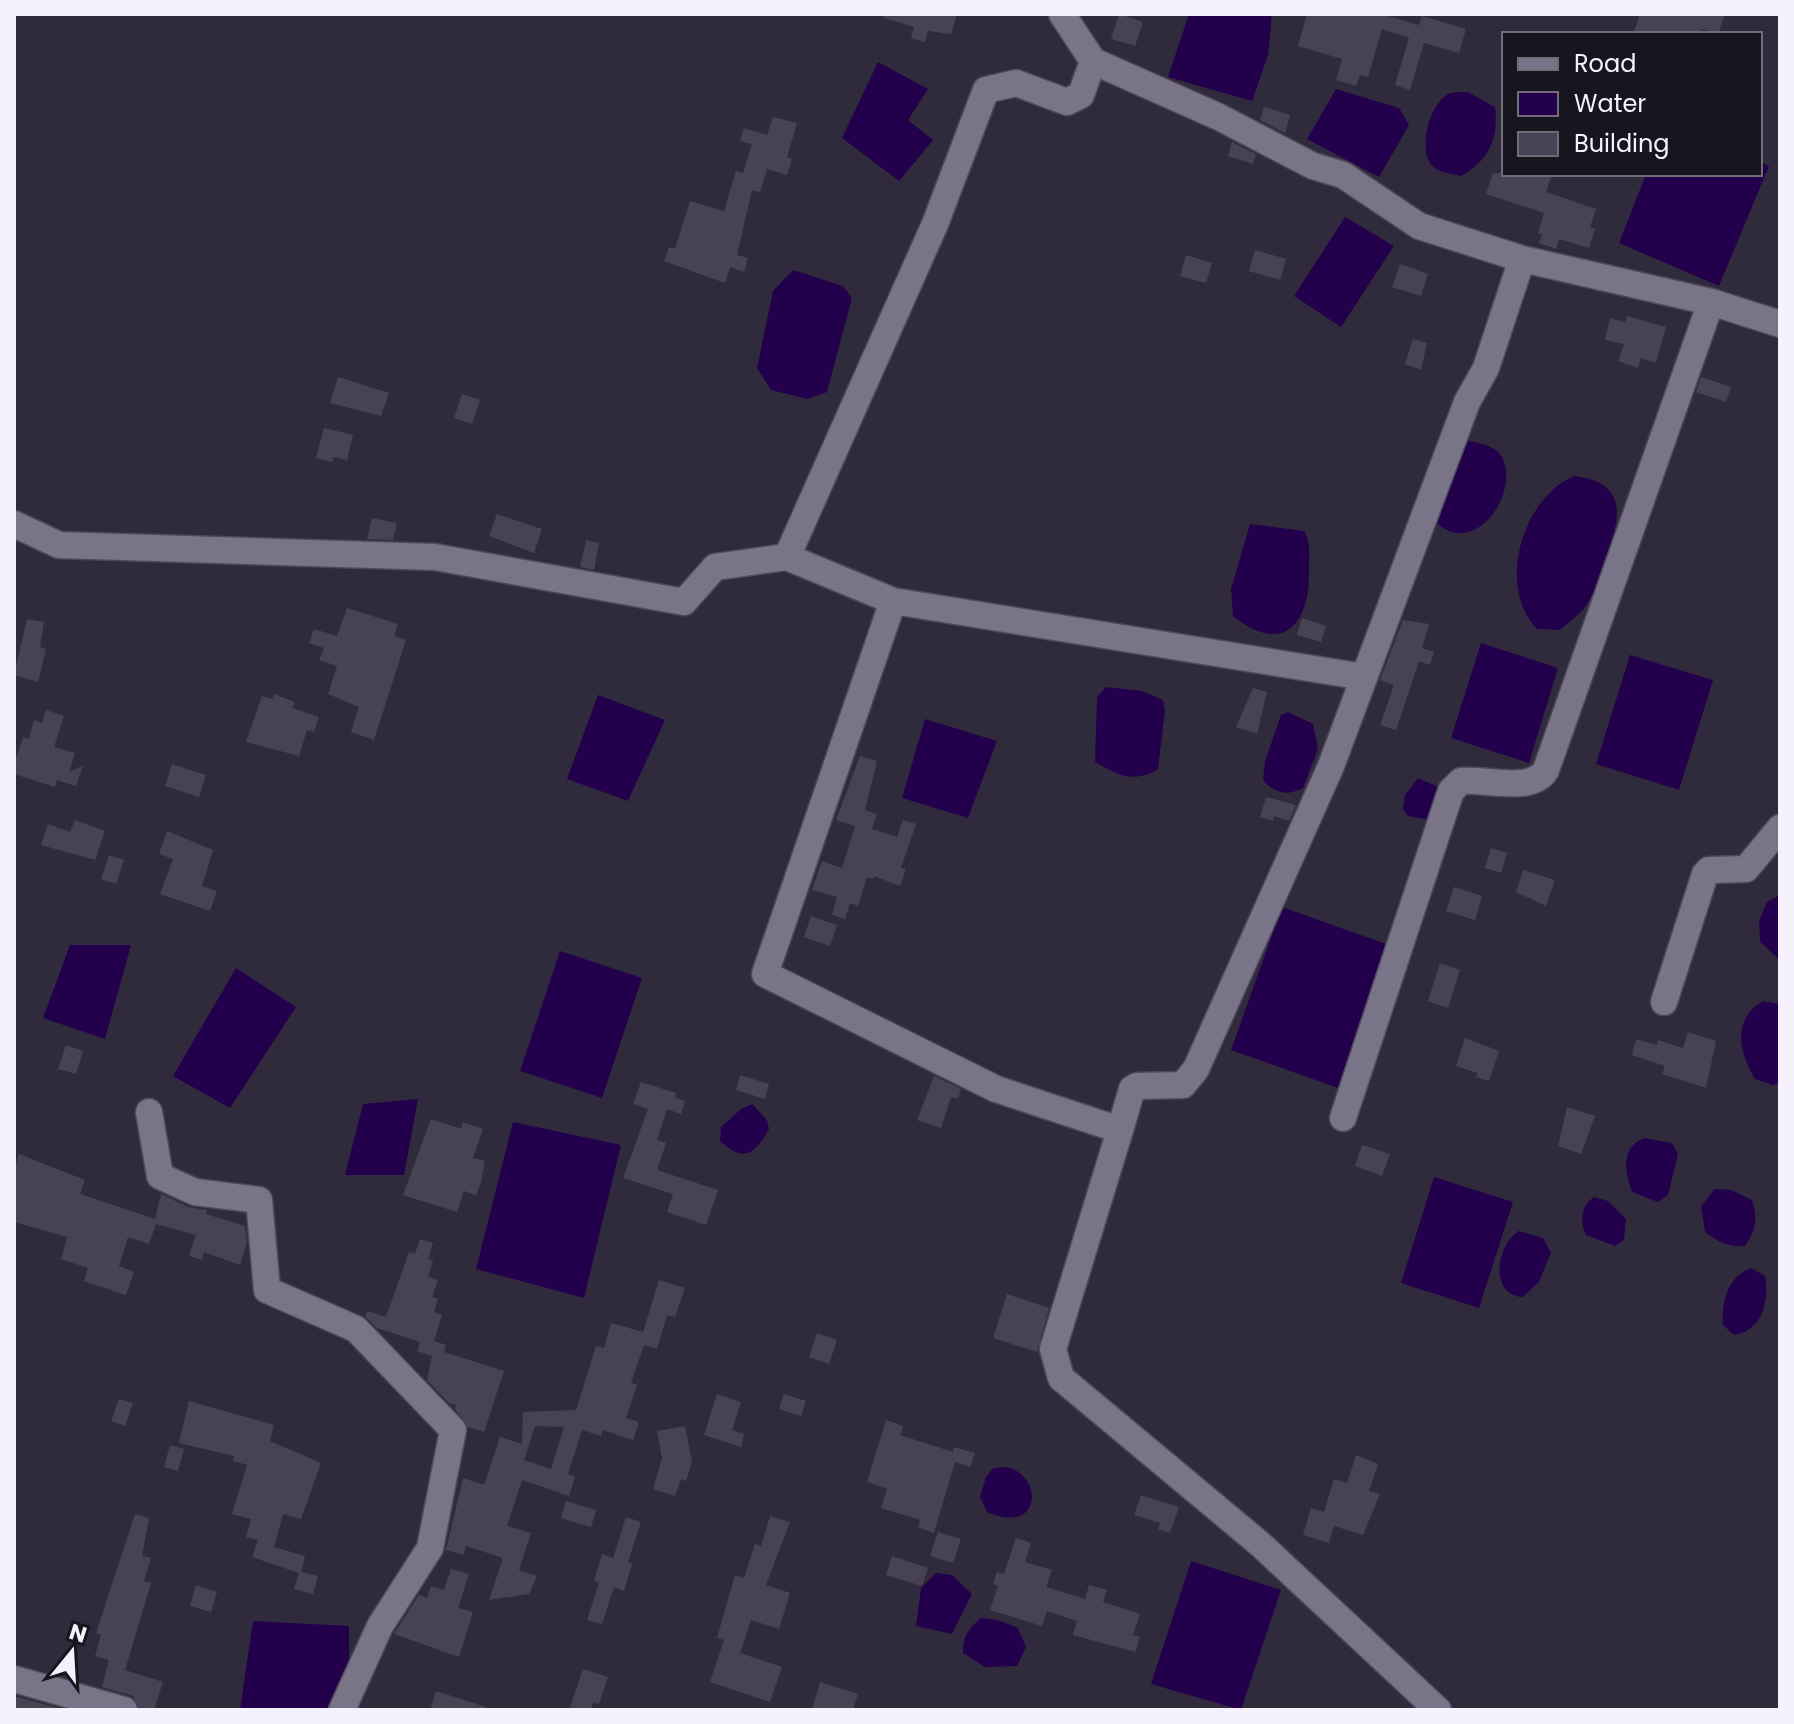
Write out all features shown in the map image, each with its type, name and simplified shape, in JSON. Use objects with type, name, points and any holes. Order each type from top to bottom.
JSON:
[{"type":"street","points":[[1062,14],[1093,61],[1219,117],[1313,166],[1343,175],[1419,226],[1522,259],[1711,302],[1780,324]]},
{"type":"street","points":[[787,557],[935,224],[954,166],[986,90],[1016,83],[1067,102],[1081,95],[1093,61]]},
{"type":"street","points":[[1438,1710],[1260,1544],[1061,1378],[1053,1349],[1132,1089],[1137,1086],[1183,1085],[1190,1080],[1331,766],[1467,402],[1486,368],[1522,259]]},
{"type":"street","points":[[1343,1118],[1451,791],[1461,781],[1527,782],[1542,776],[1546,770],[1711,302]]},
{"type":"street","points":[[14,524],[59,545],[435,557],[684,602],[715,567],[787,557],[893,601],[1364,677]]},
{"type":"street","points":[[893,601],[765,974],[996,1089],[1120,1130]]},
{"type":"street","points":[[1664,1002],[1705,874],[1714,870],[1746,869],[1780,828]]},
{"type":"street","points":[[149,1112],[160,1176],[195,1192],[259,1200],[267,1290],[356,1329],[453,1430],[430,1548],[380,1626],[342,1710]]},
{"type":"street","points":[[14,1679],[124,1710]]},
{"type":"water","points":[[1189,14],[1272,14],[1268,55],[1252,101],[1168,77]]},
{"type":"water","points":[[878,62],[928,89],[908,120],[933,140],[899,181],[842,138]]},
{"type":"water","points":[[1336,89],[1399,108],[1409,125],[1379,177],[1307,139]]},
{"type":"water","points":[[1468,92],[1495,107],[1496,118],[1490,148],[1479,163],[1461,176],[1436,169],[1430,162],[1426,153],[1427,130],[1441,100],[1450,93]]},
{"type":"water","points":[[1762,163],[1769,166],[1719,286],[1619,243],[1645,176],[1762,176]]},
{"type":"water","points":[[1345,217],[1394,246],[1341,327],[1294,296]]},
{"type":"water","points":[[793,270],[843,286],[852,298],[827,392],[807,399],[771,390],[757,368],[773,291]]},
{"type":"water","points":[[1469,441],[1496,450],[1502,457],[1506,472],[1505,488],[1490,518],[1478,528],[1464,533],[1449,531],[1434,520],[1462,444]]},
{"type":"water","points":[[1574,476],[1593,480],[1606,487],[1613,496],[1617,508],[1614,534],[1595,590],[1584,608],[1560,630],[1537,629],[1525,611],[1518,590],[1517,568],[1521,545],[1541,503],[1556,487]]},
{"type":"water","points":[[1250,524],[1304,531],[1308,540],[1305,604],[1291,628],[1280,633],[1267,634],[1233,616],[1231,589]]},
{"type":"water","points":[[1481,643],[1558,668],[1529,763],[1451,738]]},
{"type":"water","points":[[1630,655],[1713,680],[1679,790],[1596,764]]},
{"type":"water","points":[[1106,687],[1142,691],[1163,700],[1165,711],[1158,769],[1133,777],[1111,771],[1095,762],[1097,697]]},
{"type":"water","points":[[598,695],[665,720],[628,801],[567,779]]},
{"type":"water","points":[[1288,712],[1313,724],[1318,749],[1303,788],[1286,793],[1277,791],[1263,780],[1265,761],[1281,715]]},
{"type":"water","points":[[925,719],[997,741],[968,818],[902,798]]},
{"type":"water","points":[[1418,778],[1441,788],[1432,820],[1408,816],[1403,810],[1405,795]]},
{"type":"water","points":[[1780,895],[1780,960],[1760,942],[1759,921],[1767,902]]},
{"type":"water","points":[[1282,907],[1389,945],[1338,1088],[1231,1050]]},
{"type":"water","points":[[70,945],[131,945],[105,1039],[43,1018]]},
{"type":"water","points":[[560,951],[642,978],[602,1098],[520,1071]]},
{"type":"water","points":[[236,968],[296,1007],[230,1108],[173,1076]]},
{"type":"water","points":[[1763,1001],[1780,1004],[1780,1082],[1773,1085],[1755,1079],[1742,1047],[1742,1027],[1746,1017]]},
{"type":"water","points":[[418,1099],[404,1175],[345,1175],[363,1104]]},
{"type":"water","points":[[752,1104],[767,1120],[769,1129],[753,1150],[742,1154],[720,1141],[721,1127],[741,1109]]},
{"type":"water","points":[[513,1122],[621,1145],[584,1298],[476,1269]]},
{"type":"water","points":[[1644,1138],[1672,1143],[1678,1154],[1668,1195],[1658,1202],[1632,1192],[1628,1177],[1628,1154],[1636,1142]]},
{"type":"water","points":[[1434,1177],[1513,1202],[1479,1308],[1401,1283]]},
{"type":"water","points":[[1715,1189],[1731,1190],[1752,1200],[1755,1224],[1745,1246],[1724,1243],[1705,1232],[1701,1206]]},
{"type":"water","points":[[1594,1197],[1608,1201],[1626,1219],[1624,1240],[1615,1246],[1586,1235],[1582,1215]]},
{"type":"water","points":[[1519,1231],[1543,1238],[1551,1253],[1539,1282],[1523,1297],[1505,1288],[1500,1268],[1505,1247]]},
{"type":"water","points":[[1751,1268],[1765,1276],[1765,1304],[1751,1327],[1734,1335],[1723,1325],[1725,1299],[1737,1277]]},
{"type":"water","points":[[1007,1467],[1027,1481],[1031,1492],[1032,1502],[1027,1511],[1019,1516],[1005,1517],[987,1512],[980,1497],[986,1477],[993,1468]]},
{"type":"water","points":[[1191,1561],[1281,1590],[1241,1710],[1151,1684]]},
{"type":"water","points":[[936,1573],[952,1575],[972,1594],[952,1634],[916,1626],[921,1588]]},
{"type":"water","points":[[981,1618],[998,1620],[1018,1628],[1026,1647],[1017,1666],[985,1667],[963,1653],[967,1634]]},
{"type":"water","points":[[253,1621],[349,1626],[349,1662],[328,1710],[240,1710]]},
{"type":"building","points":[[885,14],[957,14],[951,34],[928,31],[925,42],[911,38],[914,27],[884,18]]},
{"type":"building","points":[[1119,14],[1143,22],[1135,46],[1111,39]]},
{"type":"building","points":[[1307,14],[1381,14],[1419,25],[1422,16],[1466,29],[1459,53],[1424,43],[1410,90],[1395,85],[1409,38],[1382,29],[1368,77],[1360,75],[1356,86],[1336,80],[1342,59],[1298,46]]},
{"type":"building","points":[[1640,14],[1725,14],[1719,32],[1701,29],[1701,32],[1634,32]]},
{"type":"building","points":[[1264,107],[1290,115],[1285,133],[1260,120]]},
{"type":"building","points":[[773,117],[797,123],[787,157],[792,159],[787,175],[767,169],[760,192],[752,190],[737,255],[748,258],[744,272],[730,267],[725,283],[664,261],[669,247],[675,249],[690,201],[724,211],[736,171],[743,173],[752,144],[740,141],[744,128],[767,135]]},
{"type":"building","points":[[1232,142],[1256,154],[1253,164],[1228,156]]},
{"type":"building","points":[[1493,173],[1502,173],[1502,176],[1551,176],[1546,192],[1596,209],[1590,227],[1595,229],[1589,248],[1559,239],[1556,249],[1539,243],[1542,234],[1538,233],[1544,213],[1486,194]]},
{"type":"building","points":[[1255,250],[1286,259],[1280,280],[1249,271]]},
{"type":"building","points":[[1186,255],[1212,263],[1206,283],[1180,276]]},
{"type":"building","points":[[1400,264],[1428,274],[1421,296],[1392,287]]},
{"type":"building","points":[[1627,316],[1666,327],[1656,363],[1641,358],[1638,368],[1618,361],[1624,344],[1605,340],[1610,318],[1625,322]]},
{"type":"building","points":[[1413,339],[1427,343],[1421,370],[1405,364]]},
{"type":"building","points":[[338,377],[389,393],[381,416],[330,403]]},
{"type":"building","points":[[1701,377],[1731,387],[1726,402],[1696,392]]},
{"type":"building","points":[[462,394],[480,400],[472,424],[454,418]]},
{"type":"building","points":[[324,428],[353,435],[347,460],[334,457],[332,462],[316,458]]},
{"type":"building","points":[[497,514],[542,529],[534,553],[489,536]]},
{"type":"building","points":[[372,518],[397,523],[393,540],[367,539]]},
{"type":"building","points":[[586,540],[599,543],[594,570],[580,567]]},
{"type":"building","points":[[347,608],[398,624],[394,636],[406,640],[374,740],[351,732],[359,707],[328,694],[337,666],[319,660],[324,648],[309,643],[314,629],[337,636]]},
{"type":"building","points":[[1302,618],[1326,626],[1321,642],[1297,635]]},
{"type":"building","points":[[27,619],[44,622],[40,647],[46,649],[38,682],[14,675]]},
{"type":"building","points":[[1403,620],[1429,624],[1422,648],[1434,652],[1430,665],[1419,661],[1396,730],[1380,725],[1394,685],[1380,680]]},
{"type":"building","points":[[1253,688],[1267,692],[1257,734],[1236,727]]},
{"type":"building","points":[[274,694],[295,702],[292,708],[319,717],[314,732],[307,730],[299,756],[246,742],[262,696],[272,699]]},
{"type":"building","points":[[46,710],[64,716],[54,747],[75,753],[69,772],[83,766],[76,786],[57,780],[55,787],[14,774],[14,755],[17,756],[23,737],[29,739],[34,720],[42,723]]},
{"type":"building","points":[[860,756],[877,761],[865,810],[877,814],[872,829],[897,837],[903,820],[916,824],[901,868],[906,869],[900,886],[874,876],[873,879],[867,877],[858,906],[850,903],[845,919],[832,915],[837,897],[812,890],[822,861],[842,868],[855,826],[836,820]]},
{"type":"building","points":[[172,764],[206,775],[199,797],[165,786]]},
{"type":"building","points":[[1266,797],[1296,805],[1289,821],[1274,816],[1273,821],[1260,817]]},
{"type":"building","points":[[75,820],[105,831],[95,860],[41,845],[48,824],[70,832]]},
{"type":"building","points":[[167,831],[213,850],[202,886],[217,891],[210,911],[160,894],[173,859],[159,854]]},
{"type":"building","points":[[1491,848],[1507,853],[1501,873],[1485,868]]},
{"type":"building","points":[[109,855],[124,860],[116,884],[101,879]]},
{"type":"building","points":[[1523,870],[1555,880],[1546,906],[1516,892]]},
{"type":"building","points":[[1454,887],[1482,896],[1475,920],[1446,911]]},
{"type":"building","points":[[811,916],[837,925],[830,946],[804,937]]},
{"type":"building","points":[[1440,963],[1460,970],[1448,1008],[1428,1001]]},
{"type":"building","points":[[1688,1032],[1716,1041],[1706,1088],[1662,1074],[1665,1066],[1632,1055],[1636,1039],[1657,1045],[1658,1040],[1683,1048]]},
{"type":"building","points":[[1465,1038],[1499,1051],[1489,1081],[1476,1077],[1478,1073],[1456,1066]]},
{"type":"building","points":[[66,1045],[83,1051],[76,1074],[58,1069]]},
{"type":"building","points":[[740,1075],[769,1084],[765,1099],[736,1090]]},
{"type":"building","points":[[934,1076],[961,1089],[958,1099],[951,1097],[941,1128],[917,1120]]},
{"type":"building","points":[[641,1082],[676,1093],[675,1098],[685,1101],[681,1114],[667,1109],[657,1140],[666,1143],[657,1170],[718,1190],[706,1225],[667,1212],[673,1194],[623,1178],[648,1109],[633,1104]]},
{"type":"building","points":[[1567,1107],[1595,1116],[1581,1154],[1558,1146]]},
{"type":"building","points":[[431,1119],[461,1129],[463,1122],[483,1129],[473,1158],[485,1161],[481,1182],[476,1195],[464,1191],[457,1212],[403,1195]]},
{"type":"building","points":[[1362,1145],[1390,1154],[1382,1176],[1355,1166]]},
{"type":"building","points":[[19,1154],[85,1180],[80,1194],[155,1219],[161,1194],[188,1207],[207,1210],[206,1214],[245,1226],[247,1243],[240,1265],[204,1252],[202,1260],[189,1256],[196,1235],[156,1224],[149,1244],[128,1237],[119,1266],[134,1272],[126,1295],[84,1281],[88,1268],[61,1259],[67,1237],[14,1222],[14,1170]]},
{"type":"building","points":[[420,1239],[433,1243],[428,1259],[433,1260],[428,1277],[438,1280],[432,1297],[438,1299],[434,1312],[442,1315],[434,1341],[446,1345],[444,1352],[504,1371],[484,1432],[468,1427],[455,1409],[456,1405],[449,1403],[427,1380],[432,1356],[417,1351],[420,1342],[377,1328],[365,1316],[367,1311],[386,1317],[409,1252],[415,1254]]},
{"type":"building","points":[[659,1280],[685,1288],[675,1317],[667,1315],[657,1349],[644,1345],[631,1383],[637,1385],[626,1418],[639,1422],[633,1440],[603,1430],[601,1436],[582,1430],[568,1474],[575,1477],[569,1496],[522,1480],[507,1526],[531,1533],[519,1570],[537,1576],[529,1594],[489,1600],[503,1558],[466,1546],[463,1555],[446,1550],[463,1478],[484,1485],[500,1437],[522,1444],[523,1412],[576,1410],[596,1346],[604,1348],[611,1323],[643,1332]],"holes":[[[535,1426],[564,1427],[551,1469],[524,1460]]]},
{"type":"building","points":[[1007,1294],[1049,1308],[1037,1352],[993,1338]]},
{"type":"building","points":[[817,1333],[837,1340],[829,1364],[809,1357]]},
{"type":"building","points":[[717,1394],[741,1402],[732,1430],[744,1434],[741,1447],[704,1435]]},
{"type":"building","points":[[784,1394],[806,1401],[801,1416],[779,1409]]},
{"type":"building","points":[[119,1399],[133,1403],[125,1426],[111,1421]]},
{"type":"building","points":[[189,1401],[274,1425],[270,1441],[321,1463],[301,1519],[283,1514],[274,1547],[305,1556],[301,1572],[318,1576],[313,1594],[294,1589],[299,1573],[252,1557],[258,1540],[246,1537],[251,1519],[232,1514],[247,1465],[233,1461],[234,1456],[179,1443]]},
{"type":"building","points":[[886,1420],[903,1426],[900,1435],[953,1452],[954,1447],[975,1453],[970,1467],[955,1462],[934,1533],[918,1527],[920,1520],[881,1508],[887,1489],[867,1482]]},
{"type":"building","points":[[685,1426],[692,1462],[686,1481],[681,1479],[675,1496],[653,1489],[662,1458],[657,1431]]},
{"type":"building","points":[[170,1445],[184,1449],[178,1471],[164,1467]]},
{"type":"building","points":[[1356,1455],[1378,1464],[1369,1491],[1380,1494],[1363,1535],[1334,1526],[1329,1543],[1303,1535],[1311,1508],[1324,1512],[1334,1479],[1347,1483]]},
{"type":"building","points":[[1141,1495],[1179,1507],[1170,1533],[1158,1529],[1160,1523],[1134,1515]]},
{"type":"building","points":[[566,1501],[596,1510],[591,1527],[561,1518]]},
{"type":"building","points":[[135,1514],[149,1518],[142,1556],[151,1558],[144,1581],[151,1583],[125,1670],[163,1682],[154,1710],[140,1710],[133,1696],[102,1687],[109,1660],[95,1656],[101,1635],[96,1633]]},
{"type":"building","points":[[770,1516],[790,1522],[766,1585],[790,1593],[779,1629],[751,1620],[740,1653],[782,1667],[770,1702],[710,1682],[724,1640],[717,1638],[735,1575],[744,1578],[755,1544],[761,1546]]},
{"type":"building","points":[[626,1517],[641,1522],[628,1562],[632,1564],[624,1591],[614,1587],[602,1624],[587,1620],[599,1583],[594,1581],[602,1554],[613,1558]]},
{"type":"building","points":[[938,1532],[961,1539],[953,1563],[930,1556]]},
{"type":"building","points":[[1016,1538],[1031,1543],[1025,1562],[1052,1570],[1046,1587],[1085,1599],[1089,1585],[1107,1590],[1103,1602],[1140,1614],[1133,1635],[1140,1637],[1135,1652],[1073,1635],[1077,1621],[1047,1611],[1042,1626],[990,1610],[998,1586],[993,1584],[997,1572],[1004,1574]]},
{"type":"building","points":[[892,1556],[928,1568],[922,1586],[886,1575]]},
{"type":"building","points":[[451,1569],[469,1574],[458,1608],[473,1612],[459,1657],[394,1634],[419,1595],[427,1598],[431,1586],[444,1590]]},
{"type":"building","points":[[196,1585],[217,1592],[211,1612],[190,1606]]},
{"type":"building","points":[[583,1669],[608,1677],[599,1704],[593,1702],[591,1710],[569,1710]]},
{"type":"building","points":[[820,1682],[858,1694],[853,1710],[812,1710]]},
{"type":"building","points":[[436,1691],[486,1707],[485,1710],[430,1710]]},
{"type":"building","points":[[14,1696],[65,1710],[22,1710],[14,1707]]}]
